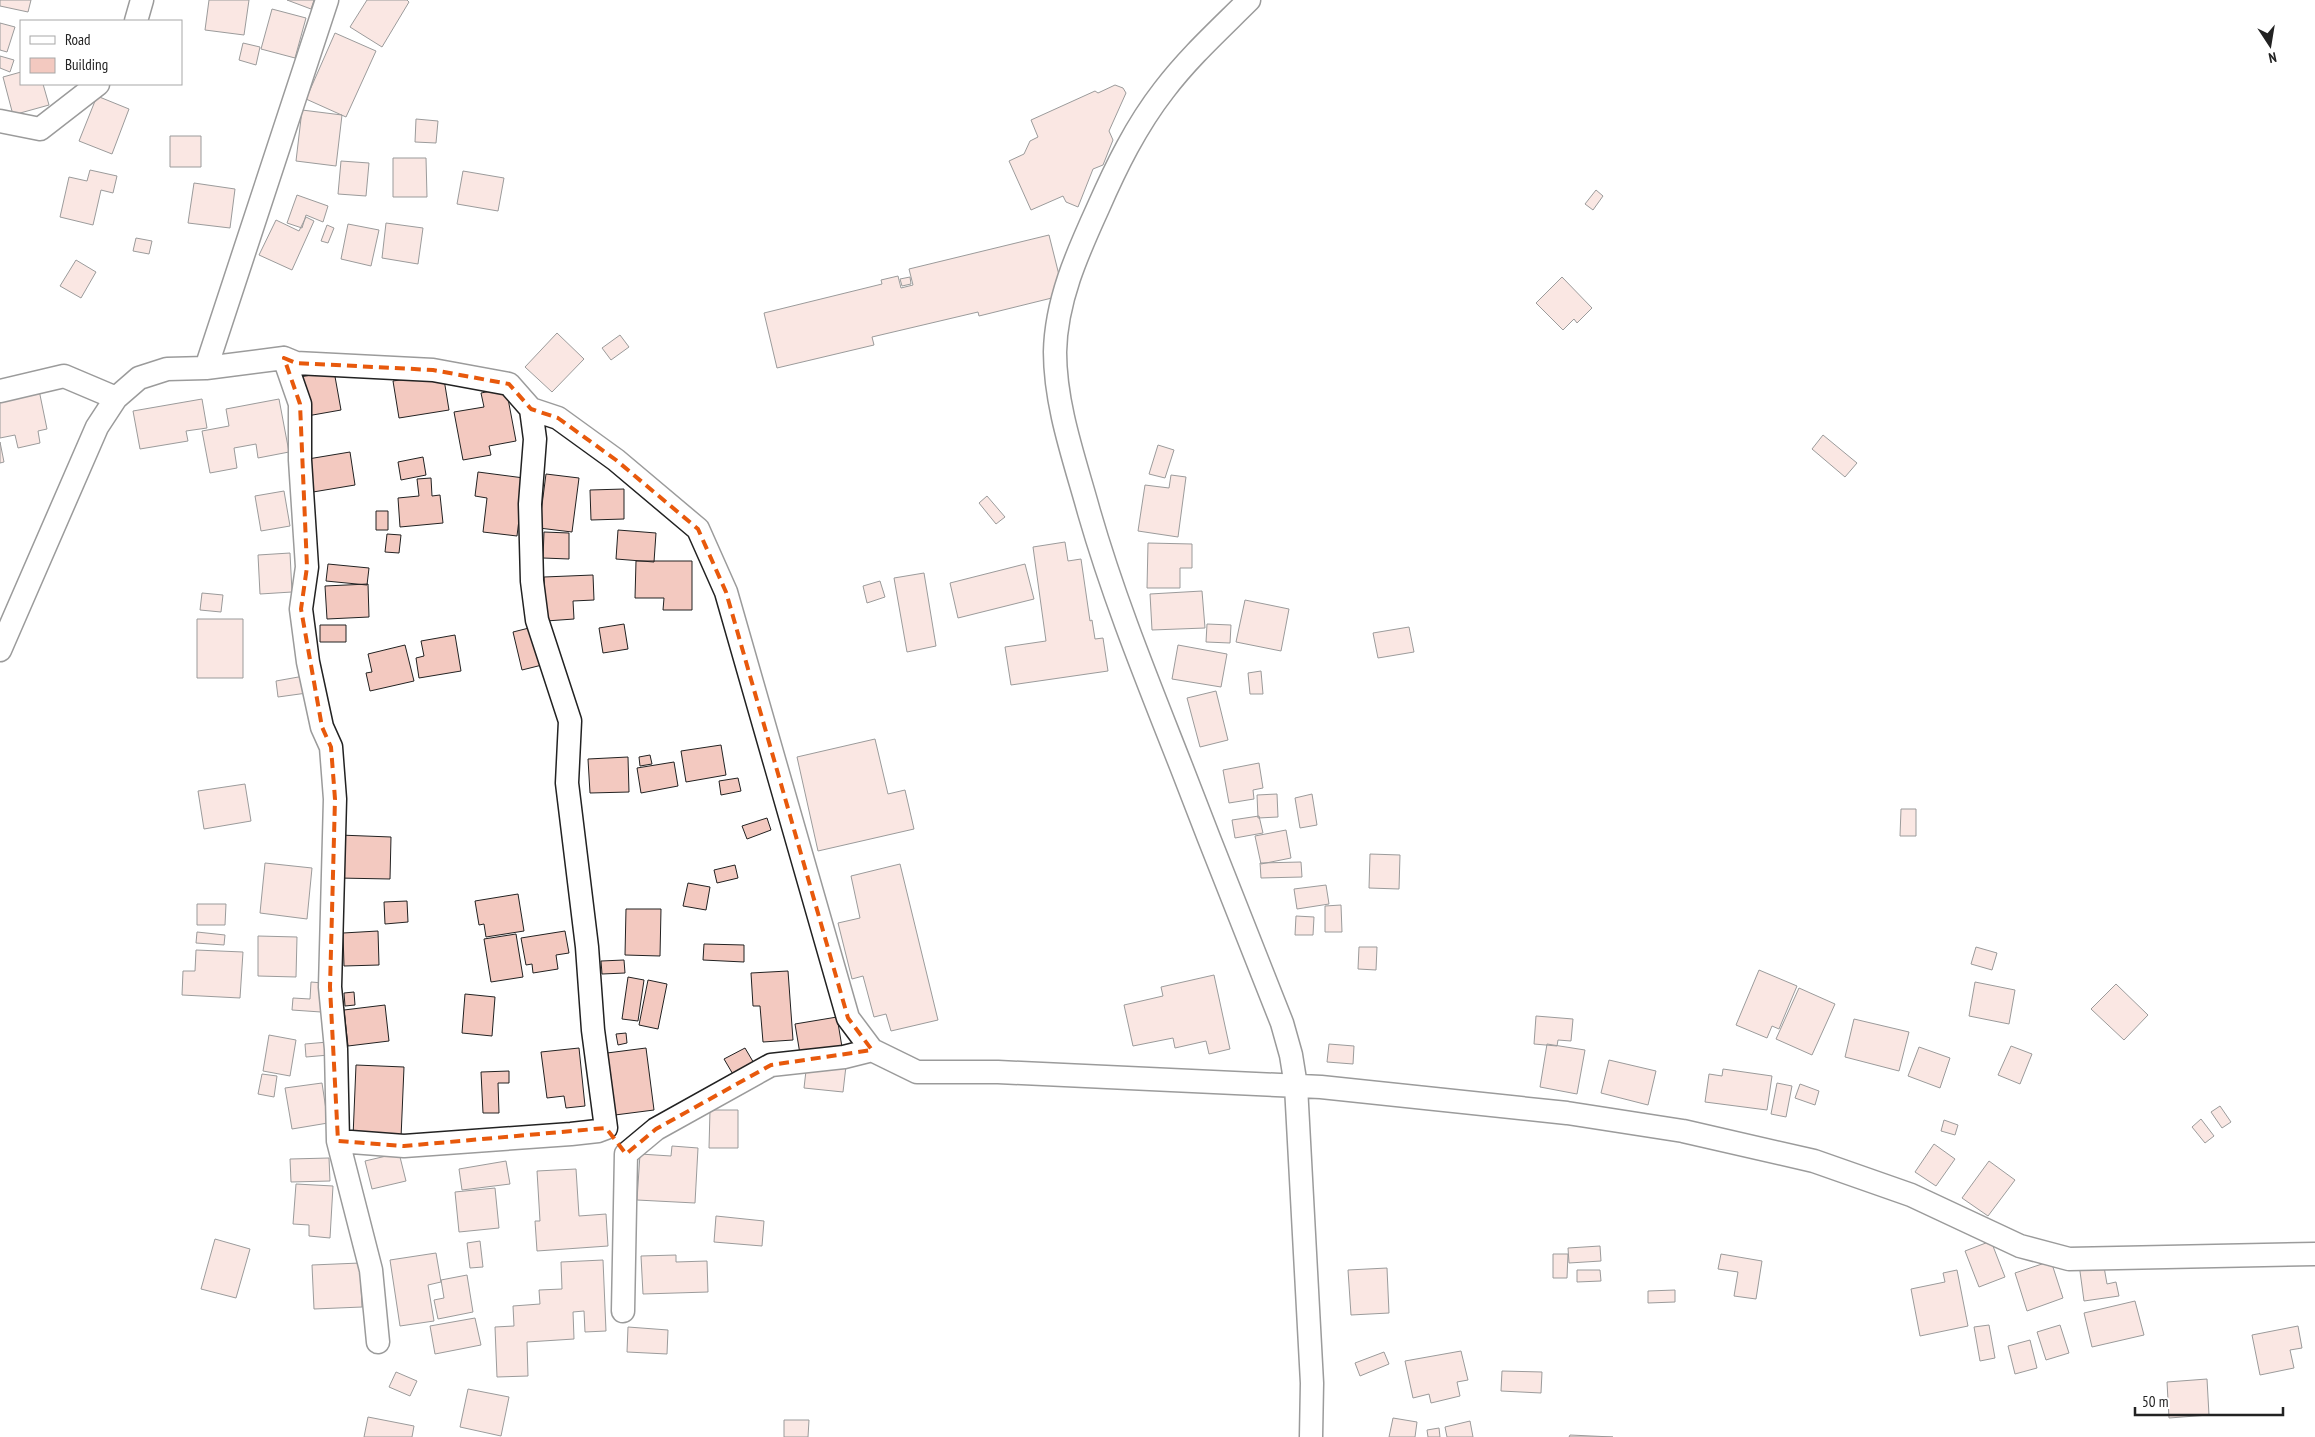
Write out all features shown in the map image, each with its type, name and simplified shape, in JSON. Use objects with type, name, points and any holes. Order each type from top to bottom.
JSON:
[{"type":"street","points":[[136,20],[142,0]]},
{"type":"street","points":[[206,368],[327,0]]},
{"type":"street","points":[[1249,0],[1192,55],[1163,91],[1138,128],[1109,183],[1072,265],[1059,316],[1055,352],[1058,387],[1066,430],[1100,550],[1138,657],[1282,1024],[1291,1055],[1296,1086],[1312,1383],[1311,1437]]},
{"type":"street","points":[[0,121],[40,129],[97,85]]},
{"type":"street","points":[[284,358],[300,404],[300,460],[307,567],[301,609],[308,662],[322,727],[331,747],[335,799],[330,987],[336,1049],[338,1141],[371,1270],[378,1342]]},
{"type":"street","points":[[0,650],[97,427],[116,398],[139,378],[167,370],[206,368],[284,358],[296,363],[433,370],[509,384],[532,408],[558,418],[616,460],[698,529],[726,592],[848,1018],[872,1050],[917,1072],[998,1072],[1296,1086],[1566,1112],[1683,1131],[1814,1161],[1911,1195],[2020,1246],[2069,1259],[2315,1254]]},
{"type":"street","points":[[0,391],[64,376],[116,398]]},
{"type":"street","points":[[532,408],[535,439],[530,504],[532,581],[537,620],[570,721],[567,783],[587,947],[593,1030],[606,1128],[626,1154],[623,1311]]},
{"type":"street","points":[[626,1154],[656,1129],[771,1065],[844,1057],[872,1050]]},
{"type":"street","points":[[338,1141],[404,1146],[571,1134],[598,1131],[606,1128]]},
{"type":"highlighted area","points":[[284,358],[296,363],[433,370],[509,384],[531,409],[558,418],[616,460],[698,529],[726,592],[848,1018],[872,1050],[771,1065],[656,1129],[626,1154],[606,1128],[404,1146],[338,1141],[330,987],[335,799],[331,747],[322,727],[301,609],[307,567],[300,404]]},
{"type":"building","points":[[0,0],[31,0],[28,12],[0,6]]},
{"type":"building","points":[[209,0],[249,0],[244,35],[205,30]]},
{"type":"building","points":[[287,0],[314,0],[311,9]]},
{"type":"building","points":[[367,0],[407,0],[409,2],[382,47],[350,27]]},
{"type":"building","points":[[272,9],[306,18],[295,58],[261,49]]},
{"type":"building","points":[[0,23],[15,27],[7,52],[0,50]]},
{"type":"building","points":[[335,33],[376,51],[346,117],[306,99]]},
{"type":"building","points":[[243,43],[260,47],[256,65],[239,60]]},
{"type":"building","points":[[0,56],[14,60],[10,72],[0,68]]},
{"type":"building","points":[[20,72],[20,85],[43,85],[49,105],[13,115],[3,77]]},
{"type":"building","points":[[1115,85],[1123,88],[1126,93],[1109,131],[1113,140],[1103,165],[1093,169],[1078,207],[1066,202],[1063,196],[1031,210],[1009,161],[1024,154],[1030,141],[1038,137],[1031,120],[1095,91],[1098,93]]},
{"type":"building","points":[[97,96],[129,109],[112,154],[79,141]]},
{"type":"building","points":[[302,110],[342,115],[336,166],[296,161]]},
{"type":"building","points":[[416,119],[438,121],[436,143],[415,142]]},
{"type":"building","points":[[170,136],[201,136],[201,167],[170,167]]},
{"type":"building","points":[[393,158],[426,158],[427,197],[393,197]]},
{"type":"building","points":[[341,161],[369,163],[366,196],[338,194]]},
{"type":"building","points":[[90,170],[117,176],[113,193],[101,190],[93,225],[60,217],[69,177],[87,181]]},
{"type":"building","points":[[463,171],[504,178],[498,211],[457,204]]},
{"type":"building","points":[[194,183],[235,189],[230,228],[188,223]]},
{"type":"building","points":[[1596,190],[1603,196],[1593,210],[1585,204]]},
{"type":"building","points":[[297,195],[328,206],[323,222],[306,215],[302,228],[287,223]]},
{"type":"building","points":[[306,217],[314,221],[292,270],[259,255],[276,220],[299,231]]},
{"type":"building","points":[[386,223],[423,228],[418,264],[382,258]]},
{"type":"building","points":[[348,224],[379,230],[371,266],[341,259]]},
{"type":"building","points":[[327,225],[334,228],[328,243],[321,241]]},
{"type":"building","points":[[1049,235],[1064,295],[979,316],[978,312],[872,337],[874,345],[777,368],[764,313],[882,284],[881,280],[898,276],[901,288],[913,285],[909,269]]},
{"type":"building","points":[[136,238],[152,241],[149,254],[133,251]]},
{"type":"building","points":[[76,260],[96,272],[81,298],[60,286]]},
{"type":"building","points":[[910,277],[911,284],[902,286],[900,279]]},
{"type":"building","points":[[1562,277],[1592,308],[1577,323],[1574,319],[1563,330],[1536,303]]},
{"type":"building","points":[[557,333],[584,359],[552,392],[525,367]]},
{"type":"building","points":[[620,335],[629,347],[611,360],[602,348]]},
{"type":"building","points":[[334,371],[341,410],[307,416],[300,377]]},
{"type":"building","points":[[443,373],[449,410],[399,418],[393,381]]},
{"type":"building","points":[[506,388],[516,441],[489,446],[491,455],[463,460],[454,412],[484,407],[481,393]]},
{"type":"building","points":[[39,390],[47,429],[38,431],[40,443],[18,448],[15,435],[0,438],[0,398]]},
{"type":"building","points":[[202,399],[207,428],[186,431],[188,441],[140,449],[133,411]]},
{"type":"building","points":[[279,399],[289,452],[258,458],[256,444],[234,448],[237,468],[210,473],[202,431],[229,426],[226,409]]},
{"type":"building","points":[[1823,435],[1857,463],[1845,477],[1812,449]]},
{"type":"building","points":[[0,442],[4,462],[0,463]]},
{"type":"building","points":[[1158,445],[1174,450],[1165,478],[1149,474]]},
{"type":"building","points":[[350,452],[355,485],[313,492],[308,459]]},
{"type":"building","points":[[423,457],[426,475],[401,480],[398,462]]},
{"type":"building","points":[[478,472],[524,478],[517,536],[483,532],[487,498],[475,496]]},
{"type":"building","points":[[546,474],[579,478],[572,532],[539,528]]},
{"type":"building","points":[[1171,475],[1186,477],[1178,537],[1138,531],[1145,485],[1169,488]]},
{"type":"building","points":[[431,478],[432,496],[440,495],[443,523],[400,527],[398,498],[419,496],[417,479]]},
{"type":"building","points":[[624,489],[624,519],[591,520],[590,490]]},
{"type":"building","points":[[284,491],[290,526],[261,531],[255,496]]},
{"type":"building","points":[[987,496],[1005,517],[996,524],[979,503]]},
{"type":"building","points":[[376,511],[388,511],[388,530],[376,530]]},
{"type":"building","points":[[618,530],[656,533],[654,562],[616,559]]},
{"type":"building","points":[[544,532],[569,533],[569,559],[543,558]]},
{"type":"building","points":[[387,534],[401,535],[399,553],[385,552]]},
{"type":"building","points":[[1065,542],[1068,561],[1081,559],[1090,621],[1092,620],[1095,639],[1103,638],[1108,671],[1011,685],[1005,647],[1046,641],[1033,547]]},
{"type":"building","points":[[1148,543],[1192,544],[1192,568],[1180,568],[1180,588],[1147,588]]},
{"type":"building","points":[[290,553],[292,592],[260,594],[258,555]]},
{"type":"building","points":[[636,561],[692,561],[692,610],[663,610],[664,598],[635,598]]},
{"type":"building","points":[[328,564],[369,568],[367,585],[326,581]]},
{"type":"building","points":[[1025,564],[1034,599],[958,618],[950,583]]},
{"type":"building","points":[[924,573],[936,646],[907,652],[894,578]]},
{"type":"building","points":[[593,575],[594,600],[573,601],[574,619],[546,621],[544,577]]},
{"type":"building","points":[[880,581],[885,597],[867,603],[863,586]]},
{"type":"building","points":[[368,584],[369,617],[327,619],[325,586]]},
{"type":"building","points":[[1202,591],[1205,628],[1152,630],[1150,594]]},
{"type":"building","points":[[202,593],[223,595],[221,612],[200,610]]},
{"type":"building","points":[[1245,600],[1289,609],[1281,651],[1236,642]]},
{"type":"building","points":[[197,619],[243,619],[243,678],[197,678]]},
{"type":"building","points":[[624,624],[628,649],[603,653],[599,628]]},
{"type":"building","points":[[1207,624],[1231,625],[1230,643],[1206,642]]},
{"type":"building","points":[[320,625],[346,625],[346,642],[320,642]]},
{"type":"building","points":[[533,627],[542,665],[522,670],[513,632]]},
{"type":"building","points":[[1409,627],[1414,652],[1378,658],[1373,633]]},
{"type":"building","points":[[455,635],[461,671],[419,678],[416,658],[424,656],[421,641]]},
{"type":"building","points":[[405,645],[414,681],[370,691],[366,673],[372,672],[368,654]]},
{"type":"building","points":[[1178,645],[1227,654],[1221,687],[1172,679]]},
{"type":"building","points":[[1261,671],[1263,694],[1250,694],[1248,673]]},
{"type":"building","points":[[304,676],[307,693],[278,697],[276,681]]},
{"type":"building","points":[[1216,691],[1228,740],[1200,747],[1187,698]]},
{"type":"building","points":[[875,739],[888,794],[905,790],[914,829],[818,851],[797,757]]},
{"type":"building","points":[[721,745],[726,775],[686,782],[681,751]]},
{"type":"building","points":[[650,755],[652,764],[640,766],[639,757]]},
{"type":"building","points":[[628,757],[629,792],[590,793],[588,759]]},
{"type":"building","points":[[674,762],[678,786],[641,793],[637,768]]},
{"type":"building","points":[[1259,763],[1263,788],[1253,790],[1254,799],[1229,803],[1223,770]]},
{"type":"building","points":[[738,778],[741,791],[721,795],[719,781]]},
{"type":"building","points":[[245,784],[251,821],[204,829],[198,791]]},
{"type":"building","points":[[1277,794],[1278,817],[1258,818],[1257,795]]},
{"type":"building","points":[[1312,794],[1317,825],[1300,828],[1295,798]]},
{"type":"building","points":[[1901,809],[1916,809],[1916,836],[1900,836]]},
{"type":"building","points":[[1259,816],[1263,833],[1235,838],[1232,820]]},
{"type":"building","points":[[767,818],[771,830],[747,839],[742,826]]},
{"type":"building","points":[[1286,830],[1291,858],[1261,864],[1255,836]]},
{"type":"building","points":[[339,835],[391,837],[390,879],[338,878]]},
{"type":"building","points":[[1370,854],[1400,855],[1399,889],[1369,888]]},
{"type":"building","points":[[1301,862],[1302,877],[1261,878],[1260,863]]},
{"type":"building","points":[[265,863],[312,868],[307,919],[260,913]]},
{"type":"building","points":[[900,864],[938,1020],[891,1031],[886,1014],[874,1017],[863,976],[852,979],[838,923],[860,918],[851,876]]},
{"type":"building","points":[[735,865],[738,878],[717,883],[714,870]]},
{"type":"building","points":[[688,883],[710,887],[706,910],[683,906]]},
{"type":"building","points":[[1326,885],[1329,904],[1297,909],[1294,889]]},
{"type":"building","points":[[518,894],[524,931],[486,937],[484,924],[479,925],[475,901]]},
{"type":"building","points":[[407,901],[408,922],[385,924],[384,902]]},
{"type":"building","points":[[197,904],[226,904],[225,925],[197,925]]},
{"type":"building","points":[[1341,905],[1342,932],[1325,932],[1325,906]]},
{"type":"building","points":[[626,909],[661,909],[660,956],[625,955]]},
{"type":"building","points":[[1296,916],[1314,917],[1313,935],[1295,935]]},
{"type":"building","points":[[378,931],[379,965],[344,966],[343,933]]},
{"type":"building","points":[[565,931],[569,953],[556,955],[558,969],[533,973],[532,964],[526,965],[521,938]]},
{"type":"building","points":[[197,932],[225,935],[224,945],[196,943]]},
{"type":"building","points":[[516,934],[523,977],[491,982],[484,939]]},
{"type":"building","points":[[258,936],[297,937],[296,977],[258,976]]},
{"type":"building","points":[[704,944],[744,945],[744,962],[703,960]]},
{"type":"building","points":[[1359,947],[1377,947],[1376,970],[1358,969]]},
{"type":"building","points":[[1976,947],[1997,953],[1992,970],[1971,964]]},
{"type":"building","points":[[196,950],[243,952],[240,998],[182,995],[183,971],[195,971]]},
{"type":"building","points":[[624,960],[625,973],[602,974],[601,961]]},
{"type":"building","points":[[1759,970],[1797,986],[1779,1029],[1772,1026],[1767,1038],[1736,1025]]},
{"type":"building","points":[[788,971],[793,1040],[763,1042],[760,1006],[753,1006],[751,973]]},
{"type":"building","points":[[1214,975],[1230,1049],[1209,1054],[1206,1041],[1175,1048],[1173,1038],[1133,1046],[1124,1005],[1163,996],[1161,987]]},
{"type":"building","points":[[628,977],[644,980],[638,1021],[622,1019]]},
{"type":"building","points":[[648,980],[667,984],[658,1029],[639,1025]]},
{"type":"building","points":[[311,982],[323,983],[321,1012],[292,1010],[293,998],[310,999]]},
{"type":"building","points":[[1975,982],[2015,990],[2009,1024],[1969,1016]]},
{"type":"building","points":[[2116,984],[2148,1015],[2124,1040],[2091,1009]]},
{"type":"building","points":[[1799,988],[1835,1004],[1812,1055],[1776,1039]]},
{"type":"building","points":[[354,992],[355,1005],[345,1006],[344,993]]},
{"type":"building","points":[[465,994],[495,997],[492,1036],[462,1033]]},
{"type":"building","points":[[385,1005],[389,1041],[348,1046],[344,1010]]},
{"type":"building","points":[[1536,1016],[1573,1019],[1571,1041],[1558,1040],[1557,1046],[1534,1044]]},
{"type":"building","points":[[837,1017],[842,1047],[800,1054],[795,1024]]},
{"type":"building","points":[[1854,1019],[1909,1032],[1899,1071],[1845,1057]]},
{"type":"building","points":[[626,1033],[627,1043],[618,1045],[616,1034]]},
{"type":"building","points":[[269,1035],[296,1040],[290,1076],[263,1071]]},
{"type":"building","points":[[328,1042],[329,1055],[306,1057],[305,1044]]},
{"type":"building","points":[[1329,1044],[1354,1046],[1353,1064],[1327,1062]]},
{"type":"building","points":[[1547,1044],[1585,1050],[1577,1094],[1540,1087]]},
{"type":"building","points":[[2011,1046],[2032,1054],[2020,1084],[1998,1075]]},
{"type":"building","points":[[1919,1047],[1950,1058],[1940,1088],[1908,1076]]},
{"type":"building","points":[[579,1048],[585,1106],[566,1108],[564,1096],[547,1098],[541,1052]]},
{"type":"building","points":[[646,1048],[654,1110],[615,1115],[607,1053]]},
{"type":"building","points":[[745,1048],[755,1065],[734,1076],[724,1059]]},
{"type":"building","points":[[1609,1060],[1656,1071],[1648,1105],[1601,1093]]},
{"type":"building","points":[[807,1062],[846,1066],[843,1092],[804,1088]]},
{"type":"building","points":[[356,1065],[404,1067],[401,1138],[353,1137]]},
{"type":"building","points":[[1723,1069],[1772,1076],[1767,1110],[1705,1102],[1709,1074],[1722,1076]]},
{"type":"building","points":[[509,1071],[509,1083],[498,1083],[499,1113],[483,1113],[481,1072]]},
{"type":"building","points":[[262,1074],[277,1076],[274,1097],[258,1094]]},
{"type":"building","points":[[322,1083],[328,1123],[292,1129],[285,1088]]},
{"type":"building","points":[[1777,1083],[1792,1086],[1786,1117],[1771,1114]]},
{"type":"building","points":[[1800,1084],[1819,1091],[1815,1105],[1795,1098]]},
{"type":"building","points":[[2220,1106],[2231,1122],[2222,1128],[2211,1112]]},
{"type":"building","points":[[710,1110],[738,1110],[738,1148],[709,1148]]},
{"type":"building","points":[[2201,1119],[2214,1136],[2205,1143],[2192,1127]]},
{"type":"building","points":[[1944,1120],[1958,1125],[1955,1135],[1941,1131]]},
{"type":"building","points":[[1934,1144],[1955,1159],[1936,1186],[1915,1172]]},
{"type":"building","points":[[672,1146],[698,1148],[695,1203],[637,1200],[640,1154],[671,1156]]},
{"type":"building","points":[[399,1153],[406,1181],[372,1189],[365,1161]]},
{"type":"building","points":[[329,1158],[330,1181],[291,1182],[290,1159]]},
{"type":"building","points":[[506,1161],[510,1184],[462,1190],[459,1169]]},
{"type":"building","points":[[1989,1161],[2015,1180],[1988,1216],[1962,1198]]},
{"type":"building","points":[[576,1169],[579,1216],[606,1214],[608,1246],[537,1251],[535,1221],[540,1221],[537,1171]]},
{"type":"building","points":[[296,1184],[333,1186],[330,1238],[309,1236],[309,1225],[293,1224]]},
{"type":"building","points":[[495,1188],[499,1228],[459,1232],[455,1192]]},
{"type":"building","points":[[716,1216],[764,1221],[762,1246],[714,1242]]},
{"type":"building","points":[[215,1239],[250,1249],[236,1298],[201,1289]]},
{"type":"building","points":[[480,1241],[483,1267],[470,1268],[467,1243]]},
{"type":"building","points":[[1991,1241],[2005,1277],[1979,1287],[1965,1251]]},
{"type":"building","points":[[1600,1246],[1601,1261],[1569,1263],[1568,1248]]},
{"type":"building","points":[[436,1253],[441,1282],[428,1285],[434,1321],[400,1326],[390,1260]]},
{"type":"building","points":[[1553,1254],[1568,1254],[1567,1278],[1553,1278]]},
{"type":"building","points":[[1721,1254],[1762,1261],[1756,1299],[1734,1296],[1738,1272],[1718,1269]]},
{"type":"building","points":[[676,1255],[676,1262],[707,1261],[708,1292],[643,1294],[641,1256]]},
{"type":"building","points":[[603,1260],[606,1331],[585,1332],[584,1311],[573,1312],[574,1339],[527,1342],[528,1376],[497,1377],[495,1327],[514,1326],[513,1306],[540,1304],[539,1290],[562,1289],[561,1262]]},
{"type":"building","points":[[2051,1261],[2063,1298],[2027,1311],[2015,1273]]},
{"type":"building","points":[[2103,1261],[2107,1284],[2116,1282],[2119,1296],[2084,1301],[2079,1264]]},
{"type":"building","points":[[360,1263],[362,1307],[314,1309],[312,1265]]},
{"type":"building","points":[[1387,1268],[1389,1313],[1351,1315],[1348,1270]]},
{"type":"building","points":[[1577,1270],[1600,1270],[1601,1281],[1577,1282]]},
{"type":"building","points":[[1957,1270],[1968,1326],[1920,1336],[1911,1289],[1945,1282],[1943,1273]]},
{"type":"building","points":[[467,1275],[473,1312],[438,1319],[434,1300],[444,1298],[441,1280]]},
{"type":"building","points":[[1675,1290],[1675,1302],[1648,1303],[1648,1291]]},
{"type":"building","points":[[2135,1301],[2144,1335],[2092,1347],[2084,1313]]},
{"type":"building","points":[[475,1318],[481,1345],[435,1354],[430,1326]]},
{"type":"building","points":[[1989,1325],[1995,1358],[1980,1361],[1974,1327]]},
{"type":"building","points":[[2060,1325],[2069,1353],[2046,1360],[2037,1332]]},
{"type":"building","points":[[2298,1326],[2302,1348],[2290,1350],[2294,1368],[2260,1375],[2252,1335]]},
{"type":"building","points":[[628,1327],[668,1330],[667,1354],[627,1352]]},
{"type":"building","points":[[2030,1340],[2037,1368],[2015,1374],[2008,1346]]},
{"type":"building","points":[[1461,1351],[1468,1380],[1457,1382],[1460,1396],[1431,1403],[1429,1394],[1413,1398],[1405,1361]]},
{"type":"building","points":[[1384,1352],[1389,1364],[1360,1376],[1355,1363]]},
{"type":"building","points":[[1502,1371],[1542,1372],[1541,1393],[1501,1391]]},
{"type":"building","points":[[396,1372],[417,1381],[410,1396],[389,1387]]},
{"type":"building","points":[[2207,1379],[2209,1415],[2169,1418],[2167,1382]]},
{"type":"building","points":[[468,1389],[509,1397],[501,1436],[460,1427]]},
{"type":"building","points":[[368,1417],[414,1426],[412,1437],[364,1437]]},
{"type":"building","points":[[1393,1418],[1417,1422],[1415,1437],[1389,1437]]},
{"type":"building","points":[[784,1420],[809,1420],[808,1437],[784,1437]]},
{"type":"building","points":[[1470,1421],[1473,1437],[1447,1437],[1445,1427]]},
{"type":"building","points":[[1439,1428],[1440,1437],[1428,1437],[1427,1430]]},
{"type":"building","points":[[1570,1435],[1613,1437],[1569,1437]]}]
